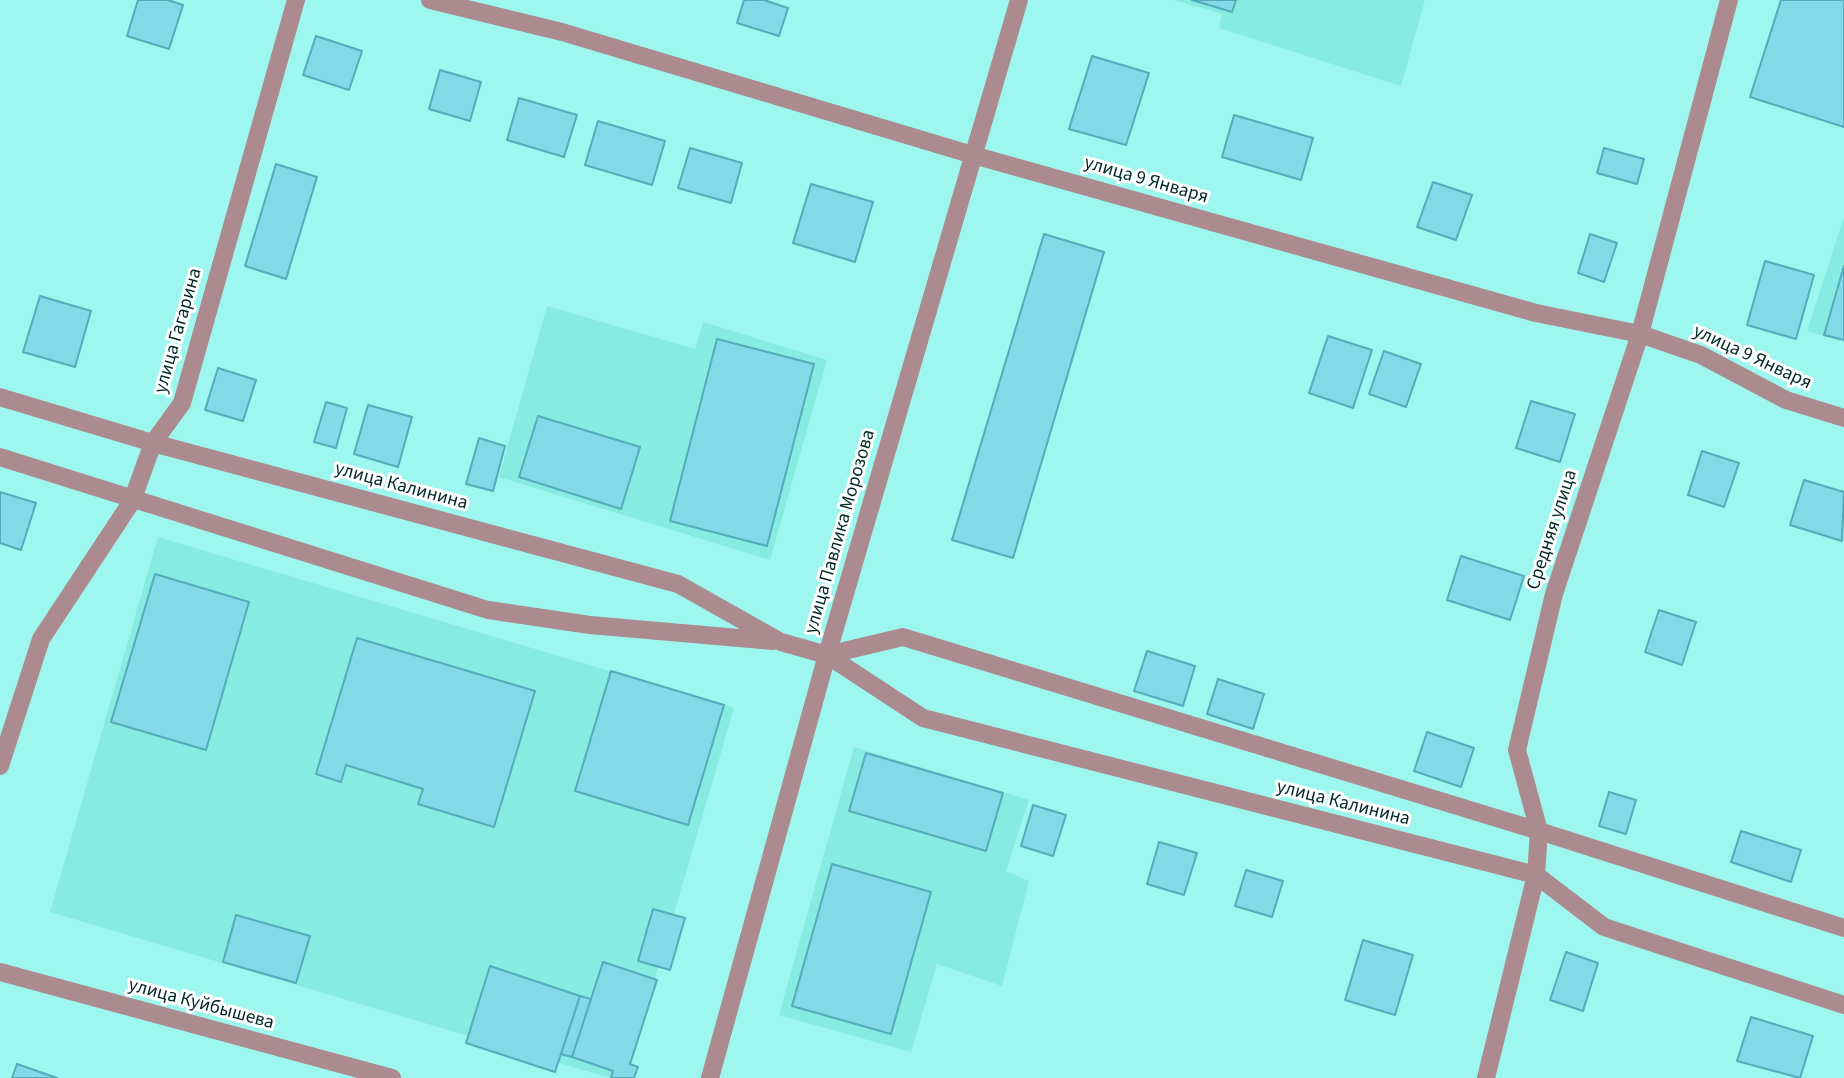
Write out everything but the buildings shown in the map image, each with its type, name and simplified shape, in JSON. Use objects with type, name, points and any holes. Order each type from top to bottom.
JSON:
[{"type":"street","name":"улица Гагарина","points":[[0,766],[41,639],[132,501],[153,443],[182,403],[296,0]]},
{"type":"street","name":"улица 9 Января","points":[[430,0],[562,32],[973,155],[1536,313],[1640,334],[1701,355],[1786,400],[1844,418]]},
{"type":"street","name":"улица Павлика Морозова","points":[[710,1078],[827,655],[1019,0]]},
{"type":"street","name":"Средняя улица","points":[[1486,1078],[1536,875],[1539,831],[1517,750],[1554,594],[1640,334],[1729,0]]},
{"type":"street","name":"улица Калинина","points":[[0,397],[153,443],[678,584],[781,642]]},
{"type":"street","name":"улица Калинина","points":[[0,457],[132,501],[488,610],[590,625],[781,642],[827,655],[923,718],[1536,875],[1604,927],[1844,1005]]},
{"type":"street","name":"улица Калинина","points":[[827,655],[903,637],[1539,831],[1844,928]]},
{"type":"street","name":"улица Куйбышева","points":[[0,972],[392,1078]]},
{"type":"shaded area","points":[[1174,0],[1425,0],[1401,86],[1219,28],[1222,14]]},
{"type":"shaded area","points":[[1844,217],[1844,342],[1807,331]]},
{"type":"shaded area","points":[[547,306],[695,349],[703,322],[827,360],[770,560],[499,477]]},
{"type":"shaded area","points":[[158,537],[734,708],[626,1078],[610,1078],[50,912]]},
{"type":"shaded area","points":[[854,747],[1029,800],[1006,871],[1029,881],[1002,986],[937,964],[911,1052],[779,1015]]}]
